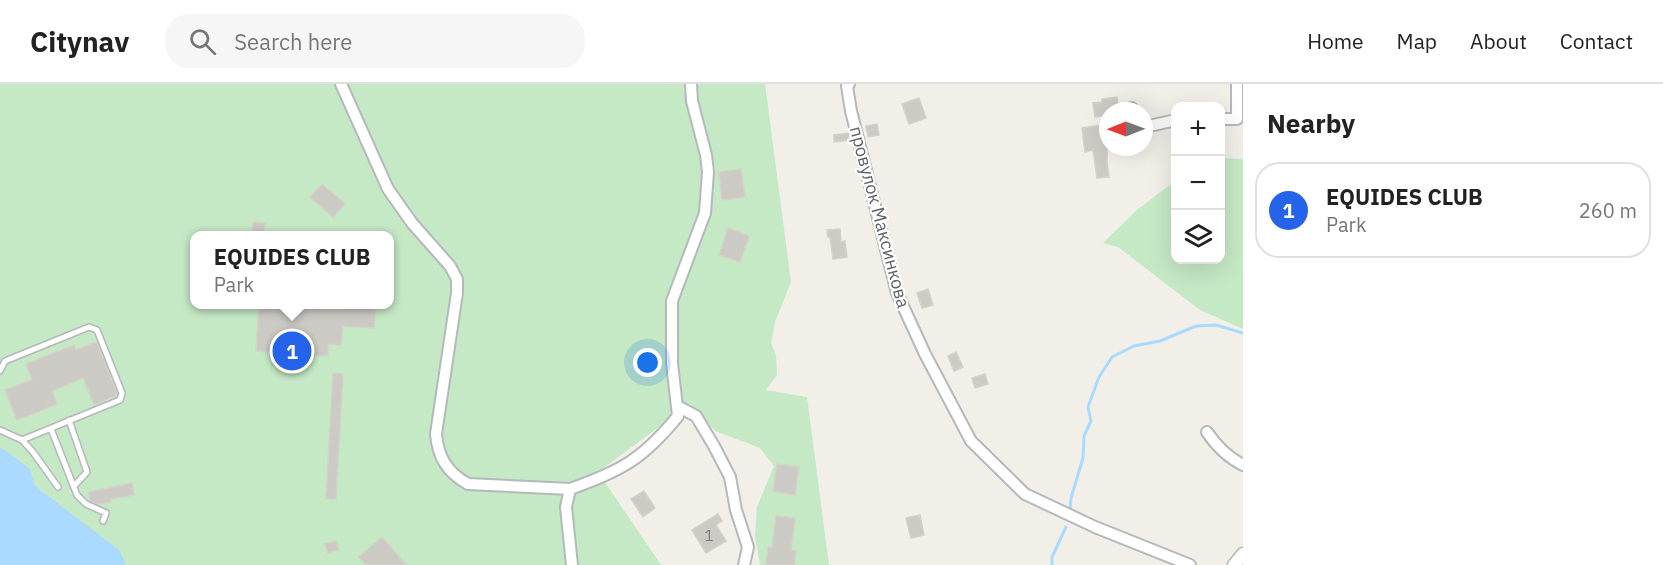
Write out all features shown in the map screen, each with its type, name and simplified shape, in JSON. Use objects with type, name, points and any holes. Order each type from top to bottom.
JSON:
[{"type":"street","points":[[341,84],[388,189],[399,207],[450,266],[457,279],[457,293],[436,434],[437,447],[442,460],[455,477],[468,484],[570,489],[608,476],[632,462],[666,431],[678,416],[672,363],[672,302],[705,213],[708,172],[692,101],[692,84]]},
{"type":"street","name":"провулок Максинкова","points":[[849,84],[851,111],[897,293],[925,354],[971,441],[1024,494],[1095,527],[1190,565]]},
{"type":"street","points":[[1225,119],[1237,119],[1237,84]]},
{"type":"street","points":[[1153,125],[1171,121]]},
{"type":"street","points":[[677,406],[696,416],[730,477],[736,510],[748,547],[744,565]]},
{"type":"street","points":[[1207,432],[1216,446],[1232,460],[1243,465]]},
{"type":"street","points":[[570,489],[566,507],[572,565]]},
{"type":"street","points":[[1234,565],[1243,554]]},
{"type":"lane","points":[[0,371],[5,361],[89,327],[97,330],[122,397],[120,400],[22,440]]},
{"type":"lane","points":[[69,420],[87,472],[74,486]]},
{"type":"lane","points":[[51,429],[76,495],[81,501],[106,513],[103,521]]},
{"type":"lane","points":[[0,430],[22,440],[58,487]]},
{"type":"green space","points":[[0,84],[765,84],[791,282],[775,322],[771,343],[776,355],[777,375],[766,390],[807,397],[829,565],[760,565],[755,536],[757,507],[774,466],[760,448],[715,431],[690,404],[598,472],[661,565],[0,565]]},
{"type":"green space","points":[[1225,158],[1243,159],[1243,329],[1200,310],[1118,247],[1103,243],[1137,210],[1171,184],[1171,264],[1225,264]]},
{"type":"water","points":[[0,448],[30,469],[35,486],[119,550],[126,565],[0,565]]},
{"type":"building","points":[[1117,97],[1118,102],[1102,102],[1102,99]]},
{"type":"building","points":[[919,98],[926,118],[909,124],[902,104]]},
{"type":"building","points":[[1099,102],[1099,116],[1095,117],[1093,103]]},
{"type":"building","points":[[877,124],[879,135],[868,137],[866,126]]},
{"type":"building","points":[[1099,125],[1099,156],[1107,156],[1109,177],[1097,178],[1093,150],[1085,152],[1082,128]]},
{"type":"building","points":[[849,133],[849,140],[834,142],[834,135]]},
{"type":"building","points":[[741,169],[745,197],[722,200],[719,172]]},
{"type":"building","points":[[322,184],[345,204],[333,217],[310,197]]},
{"type":"building","points":[[253,222],[265,223],[264,231],[252,231]]},
{"type":"building","points":[[728,228],[749,236],[740,262],[719,255]]},
{"type":"building","points":[[840,229],[841,242],[845,241],[847,257],[833,259],[827,230]]},
{"type":"building","points":[[928,289],[933,305],[922,308],[917,293]]},
{"type":"building","points":[[259,309],[376,309],[374,328],[343,326],[341,345],[328,344],[328,356],[256,351]]},
{"type":"building","points":[[97,342],[117,393],[116,396],[94,405],[83,378],[52,391],[57,404],[17,420],[5,390],[32,380],[26,364],[74,345],[76,350]]},
{"type":"building","points":[[956,352],[963,367],[954,371],[948,356]]},
{"type":"building","points":[[333,373],[343,374],[336,499],[326,499]]},
{"type":"building","points":[[985,374],[988,384],[975,388],[972,378]]},
{"type":"building","points":[[777,464],[799,467],[795,495],[773,491]]},
{"type":"building","points":[[132,483],[134,495],[110,499],[111,502],[98,504],[90,501],[89,492]]},
{"type":"building","points":[[644,491],[655,508],[643,517],[631,499]]},
{"type":"building","points":[[718,514],[722,521],[716,525],[726,541],[706,553],[692,530]]},
{"type":"building","points":[[920,515],[924,535],[911,538],[906,518]]},
{"type":"building","points":[[776,516],[795,518],[791,550],[796,551],[794,565],[766,565],[768,547],[772,548]]},
{"type":"building","points":[[382,537],[406,565],[366,565],[359,557]]},
{"type":"building","points":[[336,541],[339,550],[328,553],[325,544]]},
{"type":"waterway","points":[[1070,511],[1071,498],[1083,458],[1084,436],[1091,421],[1088,407],[1099,377],[1112,357],[1134,346],[1160,341],[1196,326],[1216,325],[1243,333]]},
{"type":"waterway","points":[[1052,565],[1052,557],[1066,527]]},
{"type":"place","name":"EQUIDES CLUB","points":[[292,351]]}]
